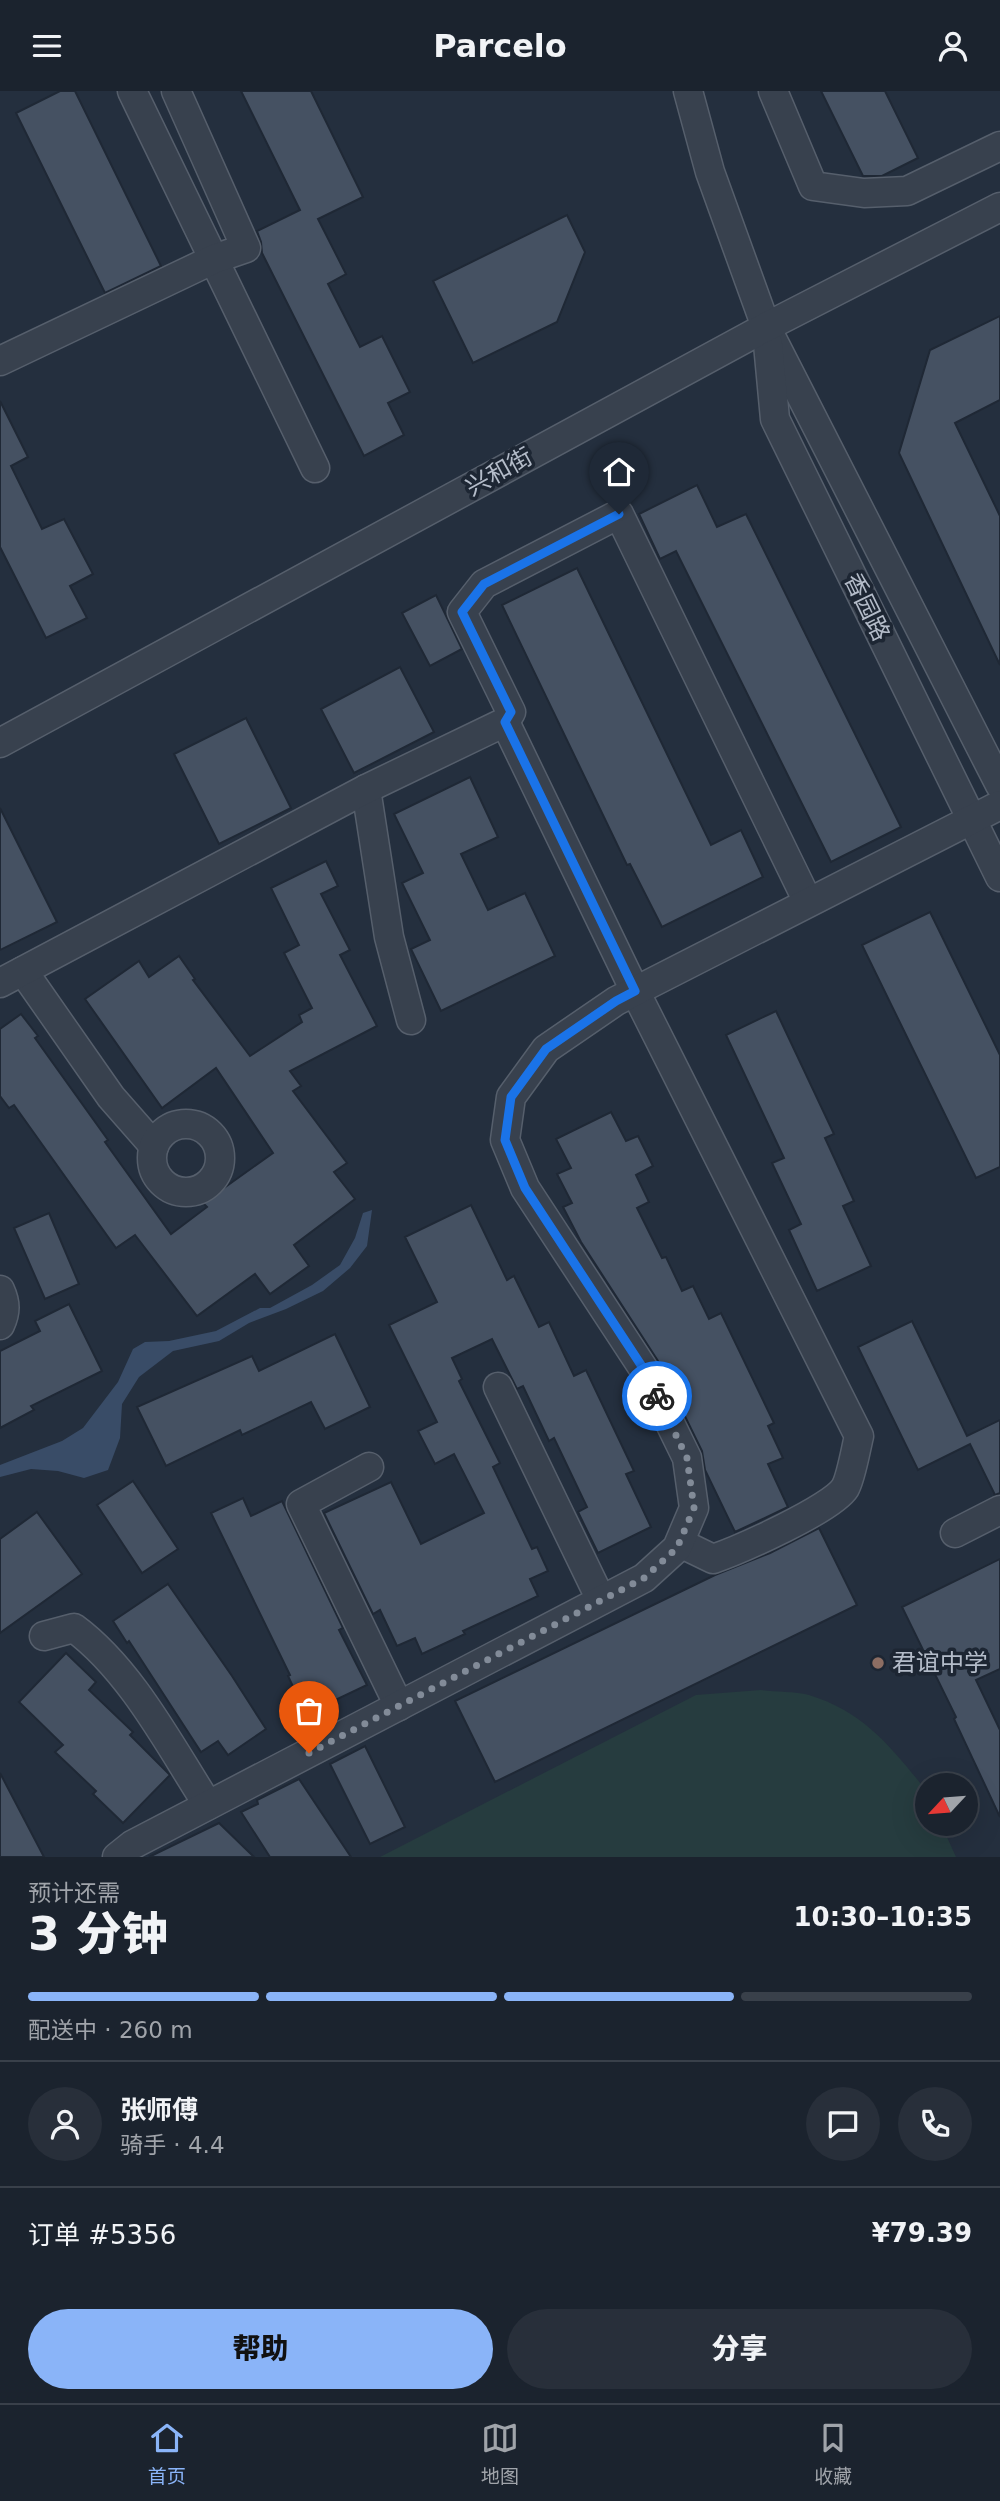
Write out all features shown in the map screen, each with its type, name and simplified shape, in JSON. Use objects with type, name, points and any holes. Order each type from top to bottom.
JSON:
[{"type":"street","points":[[132,91],[315,468]]},
{"type":"street","points":[[0,361],[214,259],[246,248],[176,91]]},
{"type":"street","name":"香园路","points":[[688,91],[710,172],[766,327],[1000,785]]},
{"type":"street","points":[[773,91],[813,186],[864,193],[907,191],[1000,146]]},
{"type":"street","name":"兴和街","points":[[0,743],[766,327],[1000,207]]},
{"type":"street","name":"香园路","points":[[766,327],[775,419],[1000,877]]},
{"type":"street","points":[[154,1146],[11,977],[366,789],[505,722],[511,712],[462,612],[484,584],[619,514],[808,902]]},
{"type":"street","points":[[505,722],[635,991],[859,1436],[845,1489],[817,1509],[744,1547],[713,1559],[680,1543]]},
{"type":"street","points":[[366,789],[389,937],[411,1020]]},
{"type":"street","points":[[117,1857],[132,1845],[644,1578],[680,1543],[694,1508],[687,1458],[643,1368],[525,1188],[505,1140],[511,1097],[546,1049],[616,1001],[1000,805]]},
{"type":"street","points":[[0,1290],[5,1302],[5,1313],[0,1325]]},
{"type":"street","points":[[498,1387],[601,1600]]},
{"type":"street","points":[[369,1467],[301,1504],[399,1706]]},
{"type":"street","points":[[956,1533],[1000,1510]]},
{"type":"street","points":[[44,1636],[74,1628],[97,1645],[147,1710],[208,1805]]},
{"type":"green space","points":[[761,1690],[803,1694],[846,1711],[888,1745],[915,1777],[915,1836],[946,1836],[956,1857],[380,1857],[696,1695]]},
{"type":"water","points":[[372,1210],[367,1246],[350,1268],[323,1291],[249,1323],[219,1341],[173,1351],[139,1377],[122,1404],[120,1438],[108,1470],[84,1478],[58,1471],[31,1469],[0,1477],[0,1465],[62,1441],[83,1428],[118,1382],[133,1349],[145,1342],[169,1341],[216,1331],[260,1308],[270,1308],[312,1285],[340,1265],[355,1238],[363,1213]]},
{"type":"building","points":[[60,91],[75,91],[161,266],[105,293],[16,113]]},
{"type":"building","points":[[241,91],[311,91],[363,197],[318,219],[346,274],[328,284],[360,347],[382,336],[410,392],[388,403],[404,435],[364,456],[262,253],[257,231],[300,210]]},
{"type":"building","points":[[821,91],[885,91],[918,158],[882,176],[863,176]]},
{"type":"building","points":[[567,215],[585,252],[557,322],[473,363],[433,281]]},
{"type":"building","points":[[1000,316],[1000,400],[955,423],[1000,516],[1000,665],[899,453],[930,350]]},
{"type":"building","points":[[0,401],[28,457],[11,466],[42,529],[64,519],[93,574],[70,586],[87,618],[46,638],[0,547]]},
{"type":"building","points":[[697,485],[717,527],[746,514],[901,827],[831,862],[676,551],[660,559],[639,514]]},
{"type":"building","points":[[577,568],[711,845],[741,830],[763,877],[662,927],[630,864],[627,865],[502,605]]},
{"type":"building","points":[[436,595],[462,649],[430,666],[402,613]]},
{"type":"building","points":[[400,667],[434,732],[354,773],[321,709]]},
{"type":"building","points":[[246,718],[291,808],[219,844],[174,754]]},
{"type":"building","points":[[470,777],[498,837],[461,854],[488,910],[525,893],[555,956],[441,1011],[411,949],[430,940],[402,883],[423,873],[394,814]]},
{"type":"building","points":[[0,808],[57,922],[0,950]]},
{"type":"building","points":[[326,861],[338,886],[321,894],[350,950],[340,955],[377,1026],[290,1071],[301,1086],[293,1091],[347,1163],[334,1172],[355,1199],[294,1245],[309,1266],[270,1294],[255,1274],[197,1316],[135,1235],[116,1248],[14,1105],[9,1108],[0,1096],[0,1029],[21,1014],[38,1036],[35,1038],[108,1140],[105,1142],[171,1234],[207,1207],[203,1203],[273,1153],[216,1068],[162,1108],[85,999],[139,961],[149,977],[179,956],[195,979],[193,980],[250,1056],[302,1022],[299,1015],[312,1008],[284,953],[299,945],[271,888]]},
{"type":"building","points":[[930,912],[1000,1055],[1000,1167],[976,1178],[862,945]]},
{"type":"building","points":[[776,1011],[834,1134],[825,1138],[854,1201],[843,1206],[871,1266],[817,1291],[789,1230],[801,1224],[772,1163],[784,1158],[726,1035]]},
{"type":"building","points":[[611,1112],[626,1141],[638,1136],[653,1166],[636,1175],[649,1202],[637,1208],[662,1258],[666,1257],[682,1291],[693,1286],[709,1319],[721,1313],[774,1423],[768,1426],[783,1458],[768,1464],[788,1507],[735,1532],[705,1470],[702,1451],[658,1361],[581,1242],[563,1207],[572,1203],[557,1174],[571,1168],[556,1139]]},
{"type":"building","points":[[471,1205],[507,1280],[514,1276],[539,1327],[549,1322],[574,1376],[586,1370],[634,1471],[626,1474],[651,1527],[598,1553],[578,1512],[587,1507],[554,1438],[549,1441],[523,1386],[517,1389],[492,1339],[452,1358],[462,1379],[459,1381],[500,1463],[493,1467],[532,1549],[537,1547],[548,1571],[530,1579],[538,1596],[463,1631],[465,1634],[422,1654],[415,1638],[397,1646],[380,1610],[373,1614],[324,1513],[391,1482],[421,1544],[484,1513],[454,1454],[435,1464],[418,1431],[437,1422],[389,1325],[437,1302],[405,1237]]},
{"type":"building","points":[[49,1213],[79,1284],[45,1299],[14,1228]]},
{"type":"building","points":[[69,1304],[102,1371],[31,1406],[34,1410],[0,1428],[0,1351],[40,1331],[35,1321]]},
{"type":"building","points":[[912,1321],[967,1436],[1000,1420],[1000,1493],[995,1495],[970,1444],[918,1470],[858,1347]]},
{"type":"building","points":[[335,1334],[370,1407],[325,1429],[311,1402],[242,1435],[240,1430],[166,1466],[137,1407],[252,1356],[259,1371]]},
{"type":"building","points":[[133,1481],[178,1549],[142,1573],[97,1505]]},
{"type":"building","points":[[243,1498],[251,1516],[282,1501],[343,1628],[339,1630],[367,1685],[306,1714],[288,1676],[290,1675],[211,1513]]},
{"type":"building","points":[[37,1512],[82,1574],[0,1633],[0,1539]]},
{"type":"building","points":[[819,1528],[857,1605],[495,1782],[455,1701],[715,1575],[770,1553]]},
{"type":"building","points":[[1000,1559],[1000,1669],[976,1680],[1000,1730],[1000,1817],[954,1719],[956,1717],[902,1607]]},
{"type":"building","points":[[168,1584],[266,1729],[228,1755],[218,1741],[201,1752],[129,1641],[127,1643],[113,1621]]},
{"type":"building","points":[[66,1653],[96,1682],[89,1690],[133,1732],[130,1735],[170,1775],[123,1823],[93,1794],[96,1791],[55,1752],[63,1745],[19,1702]]},
{"type":"building","points":[[365,1746],[405,1827],[370,1844],[330,1764]]},
{"type":"building","points":[[0,1773],[44,1857],[0,1857]]},
{"type":"building","points":[[299,1779],[351,1857],[270,1857],[241,1812],[258,1804],[257,1800]]},
{"type":"building","points":[[219,1823],[254,1857],[149,1857]]},
{"type":"way so far","points":[[309,1753],[644,1578],[677,1548],[694,1508],[687,1458],[657,1396]]},
{"type":"place","name":"君谊中学","points":[[878,1663]]},
{"type":"route","points":[[619,514],[484,584],[462,612],[511,712],[505,722],[635,991],[546,1049],[511,1097],[505,1140],[525,1188],[643,1368],[657,1396]]}]
